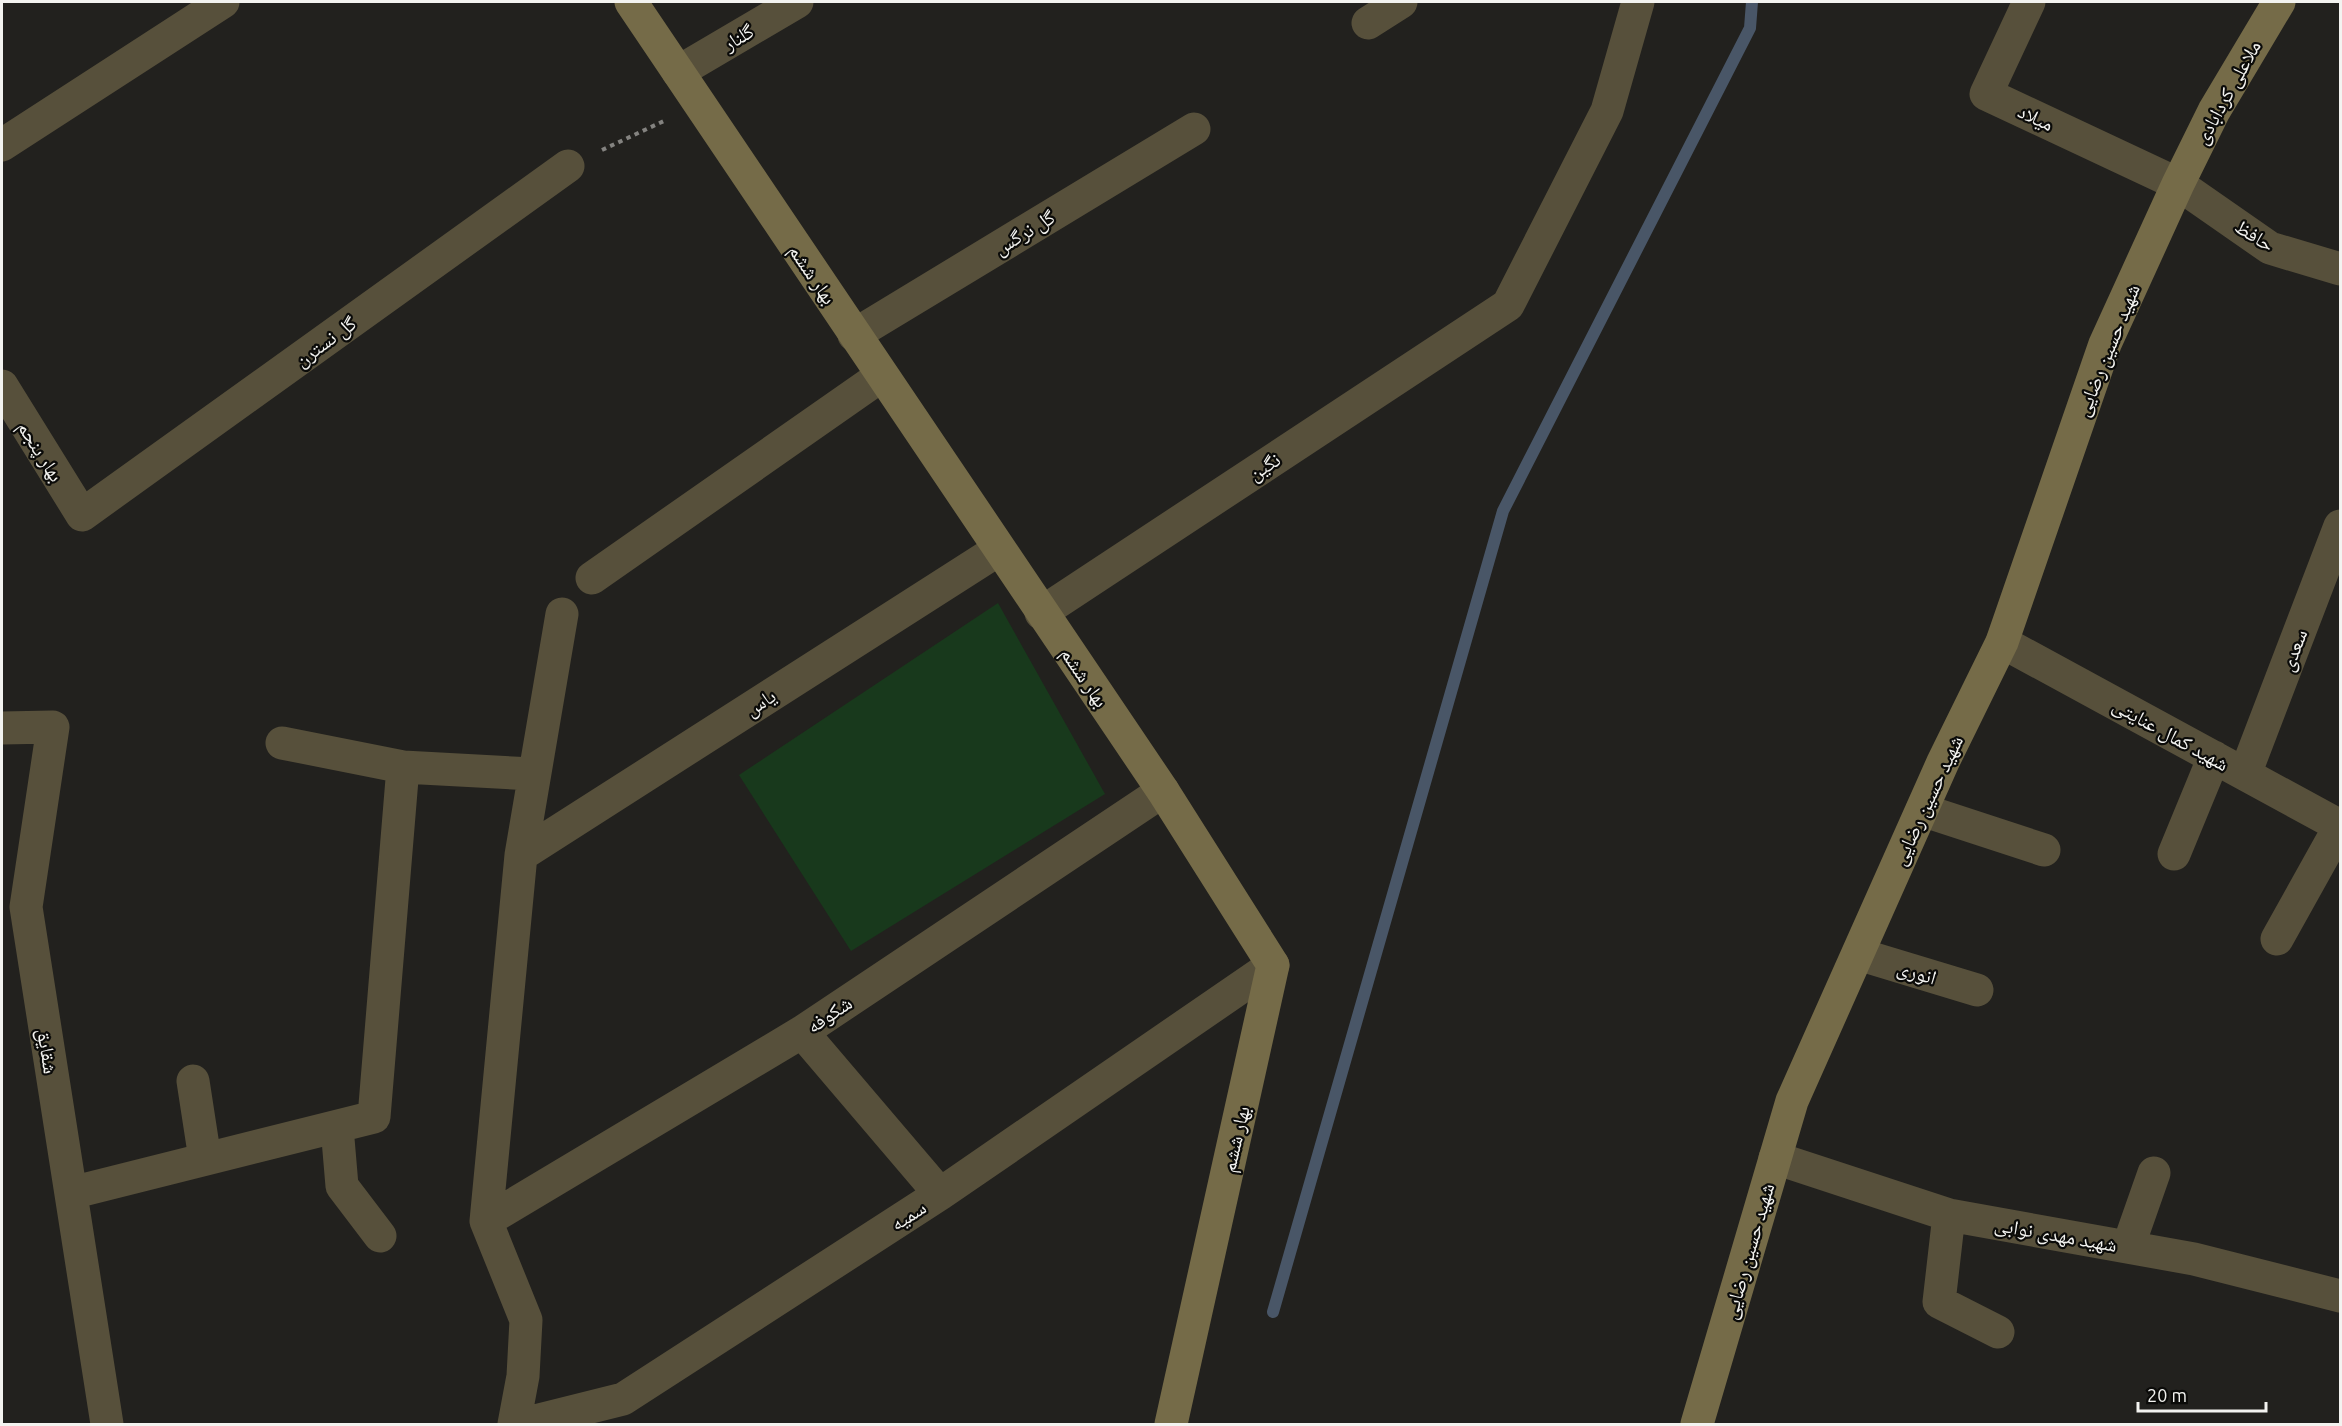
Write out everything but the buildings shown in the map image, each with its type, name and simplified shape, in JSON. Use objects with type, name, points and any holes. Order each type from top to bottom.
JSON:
[{"type":"street","points":[[2,145],[223,2]]},
{"type":"street","name":"بهار ششم","points":[[631,2],[1162,792],[1273,965],[1171,1425]]},
{"type":"street","name":"گلنار","points":[[678,72],[798,2]]},
{"type":"street","points":[[1368,23],[1401,2]]},
{"type":"street","name":"نگین","points":[[1041,613],[1508,306],[1607,111],[1638,2]]},
{"type":"street","name":"میلاد","points":[[2029,2],[1986,94],[2178,184]]},
{"type":"street","name":"ملاعلی کردابادی","points":[[2178,184],[2214,111],[2279,2]]},
{"type":"street","name":"گل نرگس","points":[[854,335],[1194,129]]},
{"type":"street","name":"گل نسترن","points":[[82,515],[568,166]]},
{"type":"street","name":"حافظ","points":[[2178,184],[2270,248],[2340,269]]},
{"type":"street","name":"شهید حسین رضایی","points":[[1697,1425],[1792,1101],[1922,810],[2002,642],[2105,344],[2178,184]]},
{"type":"street","points":[[592,578],[881,376]]},
{"type":"street","name":"بهار پنجم","points":[[2,386],[12,425],[82,515]]},
{"type":"street","name":"سعدی","points":[[2244,774],[2340,526]]},
{"type":"street","name":"یاس","points":[[521,855],[998,550]]},
{"type":"street","points":[[513,1425],[523,1376],[526,1320],[486,1221],[521,855],[562,614]]},
{"type":"street","name":"شهید کمال عنایتی","points":[[2002,642],[2340,826]]},
{"type":"street","name":"شقایق","points":[[2,728],[53,727],[26,907],[107,1425]]},
{"type":"street","points":[[282,743],[403,767],[533,774]]},
{"type":"street","points":[[2174,854],[2214,757]]},
{"type":"street","points":[[71,1193],[374,1117],[403,767]]},
{"type":"street","name":"شکوفه","points":[[486,1221],[802,1032],[1162,792]]},
{"type":"street","points":[[1922,810],[2044,850]]},
{"type":"street","points":[[2277,939],[2340,826]]},
{"type":"street","name":"انوری","points":[[1858,954],[1977,990]]},
{"type":"street","name":"سمیه","points":[[523,1425],[623,1399],[940,1194],[1273,965]]},
{"type":"street","points":[[802,1032],[940,1194]]},
{"type":"street","points":[[193,1082],[205,1159]]},
{"type":"street","points":[[337,1127],[342,1186],[380,1236]]},
{"type":"street","name":"شهید مهدی نوابی","points":[[1775,1158],[1949,1215],[2194,1259],[2340,1295]]},
{"type":"street","points":[[2128,1247],[2154,1173]]},
{"type":"street","points":[[1949,1215],[1939,1302],[1998,1332]]},
{"type":"path","points":[[568,166],[699,105]]},
{"type":"green space","points":[[998,603],[1105,794],[851,951],[739,775]]},
{"type":"waterway","points":[[1273,1312],[1503,511],[1750,28],[1752,2]]}]
